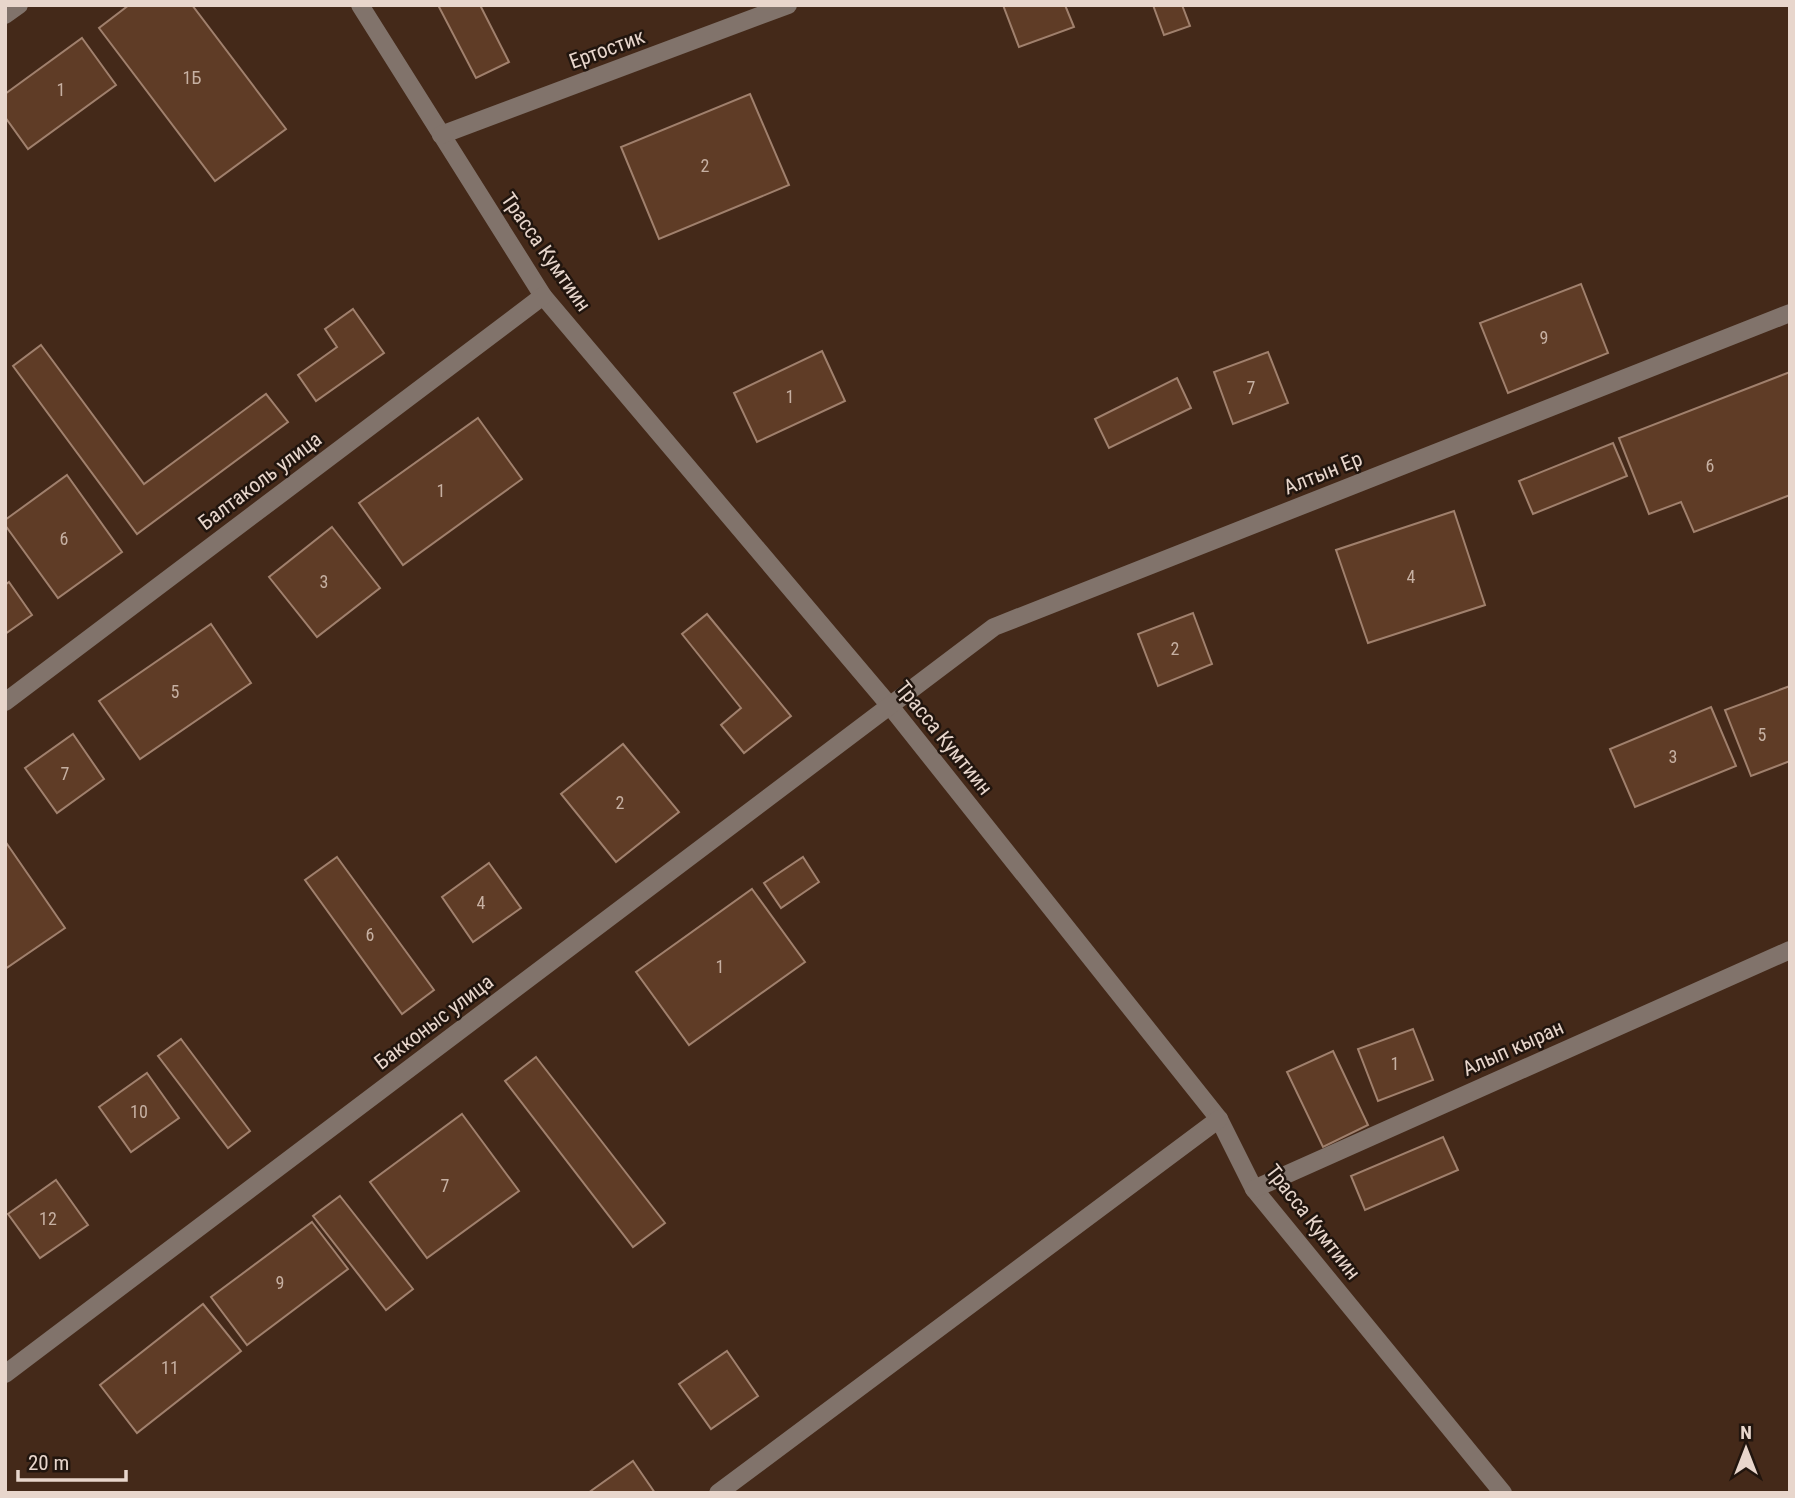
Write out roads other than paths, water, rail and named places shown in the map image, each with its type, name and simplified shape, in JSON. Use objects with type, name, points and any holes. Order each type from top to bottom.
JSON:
[{"type":"street","points":[[5,15],[19,5]]},
{"type":"street","name":"Трасса Кумтиин","points":[[359,5],[543,296],[890,706],[1219,1119],[1254,1189],[1498,1492]]},
{"type":"street","name":"Ертостик","points":[[441,135],[788,5]]},
{"type":"street","name":"Балтаколь улица","points":[[5,702],[543,296]]},
{"type":"street","name":"Алтын Ер","points":[[890,706],[994,627],[1790,313]]},
{"type":"street","name":"Бакконыс улица","points":[[5,1374],[890,706]]},
{"type":"street","name":"Алып кыран","points":[[1254,1189],[1790,950]]},
{"type":"street","points":[[718,1493],[1219,1119]]}]
